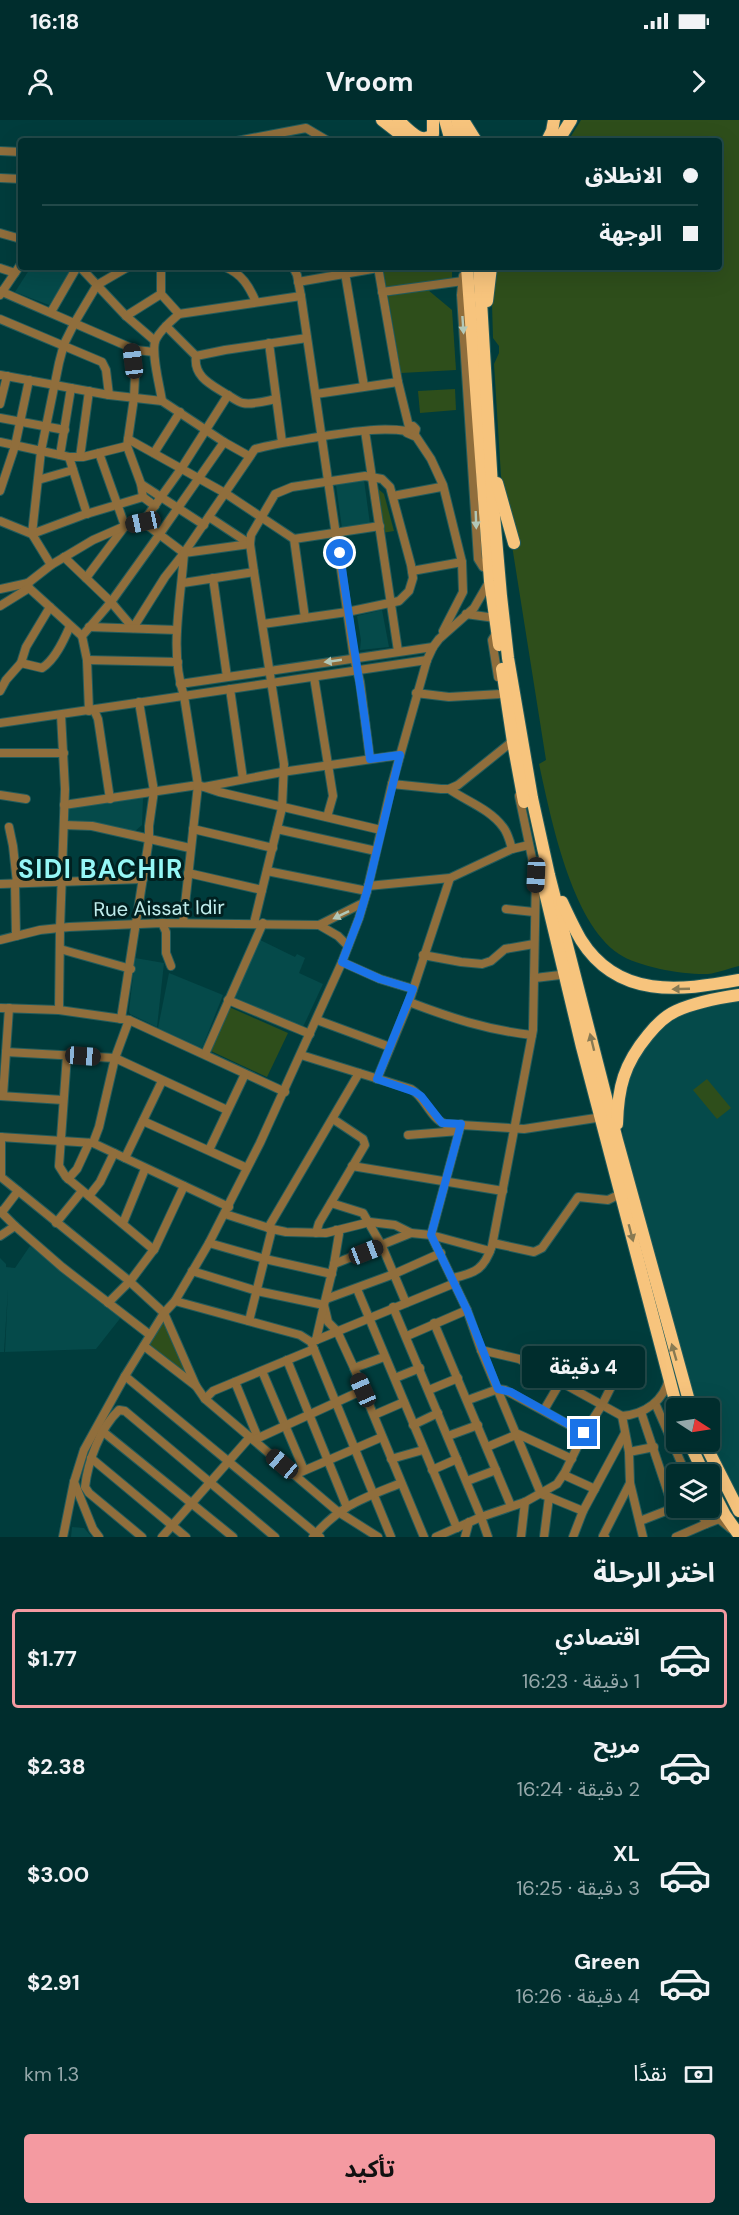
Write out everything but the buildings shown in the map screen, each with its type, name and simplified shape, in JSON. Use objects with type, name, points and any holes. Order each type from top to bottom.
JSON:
[{"type":"highway","points":[[382,120],[405,138]]},
{"type":"highway","points":[[398,120],[420,138]]},
{"type":"highway","points":[[430,138],[433,134],[433,120]]},
{"type":"highway","points":[[445,120],[450,138]]},
{"type":"highway","points":[[457,120],[461,138]]},
{"type":"highway","points":[[463,120],[474,138]]},
{"type":"highway","points":[[548,138],[554,120]]},
{"type":"highway","points":[[560,138],[571,120]]},
{"type":"highway","points":[[466,270],[490,575],[513,742],[524,801],[562,966],[620,1197],[674,1398]]},
{"type":"highway","points":[[478,270],[493,503],[508,658],[532,798],[542,875],[688,1398]]},
{"type":"highway","points":[[483,341],[491,270]]},
{"type":"highway","points":[[488,430],[499,493],[514,543]]},
{"type":"highway","points":[[542,875],[581,941],[601,964],[620,976],[646,986],[672,989],[697,988],[739,980]]},
{"type":"highway","points":[[617,1140],[617,1101],[623,1075],[634,1052],[652,1029],[675,1011],[739,994]]},
{"type":"highway","points":[[709,1452],[739,1511]]},
{"type":"highway","points":[[720,1504],[739,1535]]},
{"type":"street","points":[[253,138],[306,128],[323,138]]},
{"type":"street","points":[[0,151],[18,152]]},
{"type":"street","points":[[0,178],[18,179]]},
{"type":"street","points":[[0,233],[18,238]]},
{"type":"street","points":[[0,268],[15,273]]},
{"type":"street","points":[[18,268],[1,293],[75,322],[132,348],[154,352]]},
{"type":"street","points":[[51,312],[76,270]]},
{"type":"street","points":[[81,270],[126,316],[155,340]]},
{"type":"street","points":[[51,565],[32,534],[41,451],[54,385],[64,344],[97,285],[123,270]]},
{"type":"street","points":[[161,270],[161,294],[179,314]]},
{"type":"street","points":[[230,270],[249,286],[256,302]]},
{"type":"street","points":[[294,270],[308,338],[370,759]]},
{"type":"street","points":[[298,282],[344,270],[364,386]]},
{"type":"street","points":[[142,1537],[87,1490],[86,1482],[91,1458],[100,1429],[125,1376],[164,1313],[175,1301],[227,1210],[285,1092],[317,1020],[342,962],[363,903],[426,660],[457,607],[463,592],[462,562],[443,485],[431,459],[410,431],[398,382],[378,270]]},
{"type":"street","points":[[180,684],[370,656],[436,643],[480,600],[490,575],[478,559],[461,295],[465,270]]},
{"type":"street","points":[[382,292],[463,281]]},
{"type":"street","points":[[126,316],[161,294]]},
{"type":"street","points":[[162,401],[154,352],[155,340],[179,314],[301,296]]},
{"type":"street","points":[[0,319],[64,344],[102,362],[106,370],[109,395]]},
{"type":"street","points":[[166,326],[196,356]]},
{"type":"street","points":[[196,356],[308,338]]},
{"type":"street","points":[[269,344],[282,442]]},
{"type":"street","points":[[132,348],[135,375],[128,443],[143,497],[155,506]]},
{"type":"street","points":[[196,356],[195,361],[201,377],[228,395],[245,404],[276,399]]},
{"type":"street","points":[[0,404],[3,376],[109,395],[162,401],[249,456]]},
{"type":"street","points":[[0,491],[15,446],[29,380]]},
{"type":"street","points":[[316,394],[398,382]]},
{"type":"street","points":[[71,388],[64,456],[73,470],[87,514]]},
{"type":"street","points":[[80,457],[89,391]]},
{"type":"street","points":[[0,606],[64,557],[124,526],[143,522],[181,469],[228,395]]},
{"type":"street","points":[[154,453],[180,412]]},
{"type":"street","points":[[0,418],[65,430]]},
{"type":"street","points":[[134,628],[165,577],[204,525],[255,449],[282,442],[365,430],[386,428],[410,431]]},
{"type":"street","points":[[365,430],[398,651]]},
{"type":"street","points":[[0,442],[64,456],[80,457],[128,443],[154,453],[225,493],[294,539],[380,526]]},
{"type":"street","points":[[82,636],[111,602],[224,442]]},
{"type":"street","points":[[99,453],[124,526]]},
{"type":"street","points":[[39,480],[73,470]]},
{"type":"street","points":[[205,1054],[259,923],[262,890],[282,806],[284,771],[267,671],[263,624],[250,544],[251,535],[274,494],[292,487],[365,476],[387,483],[393,496],[412,571],[409,591],[399,601],[347,612],[263,624]]},
{"type":"street","points":[[141,484],[204,525]]},
{"type":"street","points":[[393,496],[441,487]]},
{"type":"street","points":[[0,521],[32,534],[143,497]]},
{"type":"street","points":[[209,517],[250,544]]},
{"type":"street","points":[[143,522],[184,553],[250,544]]},
{"type":"street","points":[[86,578],[124,526]]},
{"type":"street","points":[[294,539],[305,618]]},
{"type":"street","points":[[183,924],[190,848],[201,786],[180,684],[178,662],[177,630],[184,553]]},
{"type":"street","points":[[64,557],[111,602],[134,628]]},
{"type":"street","points":[[412,571],[462,562]]},
{"type":"street","points":[[183,583],[254,572]]},
{"type":"street","points":[[213,578],[227,677]]},
{"type":"street","points":[[0,590],[28,586]]},
{"type":"street","points":[[28,586],[82,636],[87,660],[91,710],[98,719],[110,799]]},
{"type":"street","points":[[0,691],[3,680],[21,663],[26,647],[50,607]]},
{"type":"street","points":[[457,607],[467,615],[495,618]]},
{"type":"street","points":[[21,663],[42,668],[45,666],[70,626]]},
{"type":"street","points":[[89,627],[177,630]]},
{"type":"street","points":[[378,1537],[337,1511],[206,1399],[196,1386],[164,1313],[1,1177],[1,1137],[91,1143],[184,1186],[227,1210],[270,1228],[316,1233],[370,1222],[395,1225],[411,1233],[534,1252],[542,1248],[578,1197],[608,1200],[620,1197],[596,1118],[560,975],[542,875],[529,845],[492,640],[497,632]]},
{"type":"street","points":[[370,656],[372,669]]},
{"type":"street","points":[[87,660],[178,662]]},
{"type":"street","points":[[0,723],[426,660]]},
{"type":"street","points":[[314,677],[333,796],[327,817]]},
{"type":"street","points":[[230,689],[243,779]]},
{"type":"street","points":[[416,693],[449,697],[501,694]]},
{"type":"street","points":[[68,1179],[77,1169],[99,1126],[125,1019],[136,925],[150,839],[149,826],[154,791],[139,702]]},
{"type":"street","points":[[59,1010],[64,825],[64,753],[61,715]]},
{"type":"street","points":[[449,789],[458,785],[509,744]]},
{"type":"street","points":[[0,753],[64,753]]},
{"type":"street","points":[[64,805],[400,755]]},
{"type":"street","points":[[392,784],[449,789],[488,812],[498,821],[505,828],[512,849]]},
{"type":"street","points":[[201,786],[381,830]]},
{"type":"street","points":[[0,795],[26,799]]},
{"type":"street","points":[[64,825],[92,826],[190,848]]},
{"type":"street","points":[[9,827],[16,884],[16,936]]},
{"type":"street","points":[[193,829],[273,848]]},
{"type":"street","points":[[277,829],[376,851]]},
{"type":"street","points":[[267,870],[367,889],[450,878],[512,849],[529,845]]},
{"type":"street","points":[[188,873],[262,890]]},
{"type":"street","points":[[206,1399],[213,1391],[286,1360],[337,1331],[406,1303],[481,1268],[492,1247],[532,1035],[535,978],[534,912],[542,875]]},
{"type":"street","points":[[377,1079],[413,989],[450,878]]},
{"type":"street","points":[[0,884],[143,879]]},
{"type":"street","points":[[319,925],[363,903]]},
{"type":"street","points":[[506,909],[534,912]]},
{"type":"street","points":[[162,923],[166,932],[166,953],[171,966]]},
{"type":"street","name":"Rue Aissat Idir","points":[[0,940],[60,928],[162,923],[319,925]]},
{"type":"street","points":[[319,925],[338,936],[348,946]]},
{"type":"street","points":[[423,955],[482,964],[491,961],[505,949],[534,944]]},
{"type":"street","points":[[60,949],[130,969]]},
{"type":"street","points":[[342,962],[380,979],[413,989]]},
{"type":"street","points":[[535,978],[560,975]]},
{"type":"street","points":[[228,1000],[310,1034]]},
{"type":"street","points":[[408,1002],[471,1025],[532,1035]]},
{"type":"street","points":[[63,1100],[2,1096],[6,1052],[4,1008],[59,1010],[125,1019],[285,1092]]},
{"type":"street","points":[[317,1020],[390,1047]]},
{"type":"street","points":[[6,1052],[115,1059],[227,1110]]},
{"type":"street","points":[[67,1055],[59,1166],[68,1179],[154,1250]]},
{"type":"street","points":[[301,1055],[415,1092],[421,1096],[442,1123],[460,1127],[534,1128],[596,1118]]},
{"type":"street","points":[[249,1322],[265,1259],[270,1228],[359,1073]]},
{"type":"street","points":[[208,1150],[245,1074]]},
{"type":"street","points":[[125,1158],[162,1081]]},
{"type":"street","points":[[316,1233],[319,1223],[365,1145],[363,1139],[333,1119]]},
{"type":"street","points":[[143,1121],[247,1168]]},
{"type":"street","points":[[408,1135],[460,1127]]},
{"type":"street","points":[[460,1127],[431,1235],[454,1280],[481,1350],[545,1495],[544,1537]]},
{"type":"street","points":[[56,1223],[100,1182],[114,1153]]},
{"type":"street","points":[[351,1167],[503,1191]]},
{"type":"street","points":[[123,1223],[145,1169]]},
{"type":"street","points":[[108,1304],[154,1250],[184,1186]]},
{"type":"street","points":[[18,1191],[1,1212],[62,1267],[150,1335]]},
{"type":"street","points":[[331,1203],[363,1212],[382,1246],[406,1303]]},
{"type":"street","points":[[0,1236],[15,1226]]},
{"type":"street","points":[[313,1344],[332,1274],[339,1234],[336,1230]]},
{"type":"street","points":[[334,1264],[411,1233]]},
{"type":"street","points":[[209,1243],[265,1259],[332,1274]]},
{"type":"street","points":[[192,1271],[257,1290],[325,1302],[441,1253]]},
{"type":"street","points":[[357,1289],[457,1528]]},
{"type":"street","points":[[175,1301],[304,1336],[313,1344],[391,1537]]},
{"type":"street","points":[[325,1302],[328,1322],[337,1331],[354,1368],[424,1537]]},
{"type":"street","points":[[393,1307],[458,1459],[488,1537]]},
{"type":"street","points":[[407,1336],[467,1310]]},
{"type":"street","points":[[434,1323],[512,1506]]},
{"type":"street","points":[[144,1346],[196,1386]]},
{"type":"street","points":[[481,1350],[512,1356],[622,1416],[641,1412],[657,1401],[667,1387],[669,1377]]},
{"type":"street","points":[[439,1536],[481,1517],[545,1495],[564,1475],[584,1433],[616,1377],[569,1351],[552,1376]]},
{"type":"street","points":[[354,1368],[384,1357]]},
{"type":"street","points":[[286,1360],[346,1505]]},
{"type":"street","points":[[394,1378],[420,1368]]},
{"type":"street","points":[[262,1371],[304,1470]]},
{"type":"street","points":[[125,1376],[316,1536],[337,1511],[346,1505],[401,1483]]},
{"type":"street","points":[[429,1390],[458,1378]]},
{"type":"street","points":[[544,1410],[561,1381]]},
{"type":"street","points":[[235,1382],[254,1438]]},
{"type":"street","points":[[468,1400],[498,1389],[511,1392],[584,1433]]},
{"type":"street","points":[[162,1537],[228,1462],[254,1438],[363,1390]]},
{"type":"street","points":[[657,1401],[666,1402]]},
{"type":"street","points":[[657,1401],[682,1464]]},
{"type":"street","points":[[374,1415],[404,1402]]},
{"type":"street","points":[[63,1537],[81,1457],[100,1429],[117,1411],[125,1411],[275,1537]]},
{"type":"street","points":[[641,1412],[666,1481]]},
{"type":"street","points":[[413,1425],[438,1413]]},
{"type":"street","points":[[622,1416],[629,1452],[630,1483],[643,1537]]},
{"type":"street","points":[[448,1436],[478,1425]]},
{"type":"street","points":[[100,1429],[233,1537]]},
{"type":"street","points":[[573,1537],[583,1511],[625,1432]]},
{"type":"street","points":[[487,1447],[518,1434],[572,1459]]},
{"type":"street","points":[[296,1476],[304,1470],[382,1437]]},
{"type":"street","points":[[629,1452],[654,1447]]},
{"type":"street","points":[[392,1460],[423,1450]]},
{"type":"street","points":[[91,1458],[186,1537]]},
{"type":"street","points":[[432,1470],[458,1459]]},
{"type":"street","points":[[466,1481],[496,1470]]},
{"type":"street","points":[[564,1475],[595,1489]]},
{"type":"street","points":[[74,1482],[93,1529],[99,1537]]},
{"type":"street","points":[[605,1537],[603,1536],[630,1483]]},
{"type":"street","points":[[545,1495],[583,1511]]},
{"type":"street","points":[[522,1537],[525,1502]]},
{"type":"street","points":[[640,1521],[666,1511]]},
{"type":"street","points":[[704,1518],[706,1524]]},
{"type":"street","points":[[676,1537],[719,1519],[739,1535]]},
{"type":"street","points":[[465,1537],[469,1522]]},
{"type":"shaded area","points":[[29,270],[72,270],[49,305],[15,292]]},
{"type":"shaded area","points":[[364,480],[370,524],[342,528],[336,485]]},
{"type":"shaded area","points":[[382,610],[389,647],[360,650],[361,640],[357,616]]},
{"type":"shaded area","points":[[143,798],[142,825],[134,832],[67,821],[68,808]]},
{"type":"shaded area","points":[[256,938],[295,957],[297,954],[305,958],[299,973],[323,984],[303,1027],[230,997]]},
{"type":"shaded area","points":[[135,958],[164,963],[157,1027],[130,1014],[129,1011]]},
{"type":"shaded area","points":[[169,973],[223,995],[202,1048],[158,1028]]},
{"type":"shaded area","points":[[739,995],[739,1501],[714,1452],[720,1452],[720,1398],[694,1398],[623,1141],[622,1102],[630,1070],[641,1049],[662,1027],[686,1012]]},
{"type":"shaded area","points":[[30,1246],[122,1316],[96,1349],[5,1352],[8,1289],[4,1352],[0,1352],[0,1258],[6,1267],[15,1268]]},
{"type":"shaded area","points":[[72,1527],[84,1528],[92,1537],[71,1537]]},
{"type":"green space","points":[[581,120],[739,120],[739,966],[712,973],[675,972],[638,963],[619,954],[602,939],[588,918],[566,867],[539,764],[546,760],[501,476],[494,364],[499,353],[499,346],[493,338],[492,304],[498,270],[722,270],[722,138],[570,138]]},
{"type":"green space","points":[[383,270],[452,270],[452,279],[386,287]]},
{"type":"green space","points":[[428,290],[452,310],[456,370],[401,373],[388,296]]},
{"type":"green space","points":[[455,389],[456,410],[420,413],[418,391]]},
{"type":"green space","points":[[375,486],[384,494],[394,531],[382,533]]},
{"type":"green space","points":[[229,1007],[288,1033],[267,1077],[211,1051]]},
{"type":"green space","points":[[707,1079],[731,1108],[717,1119],[693,1090]]},
{"type":"green space","points":[[164,1318],[191,1382],[147,1346]]},
{"type":"district","name":"SIDI BACHIR","points":[[101,869]]},
{"type":"route","points":[[340,553],[370,759],[400,755],[367,891],[342,962],[380,979],[413,989],[377,1079],[411,1089],[421,1096],[442,1123],[461,1124],[431,1235],[467,1310],[498,1389],[511,1392],[584,1433]]}]
